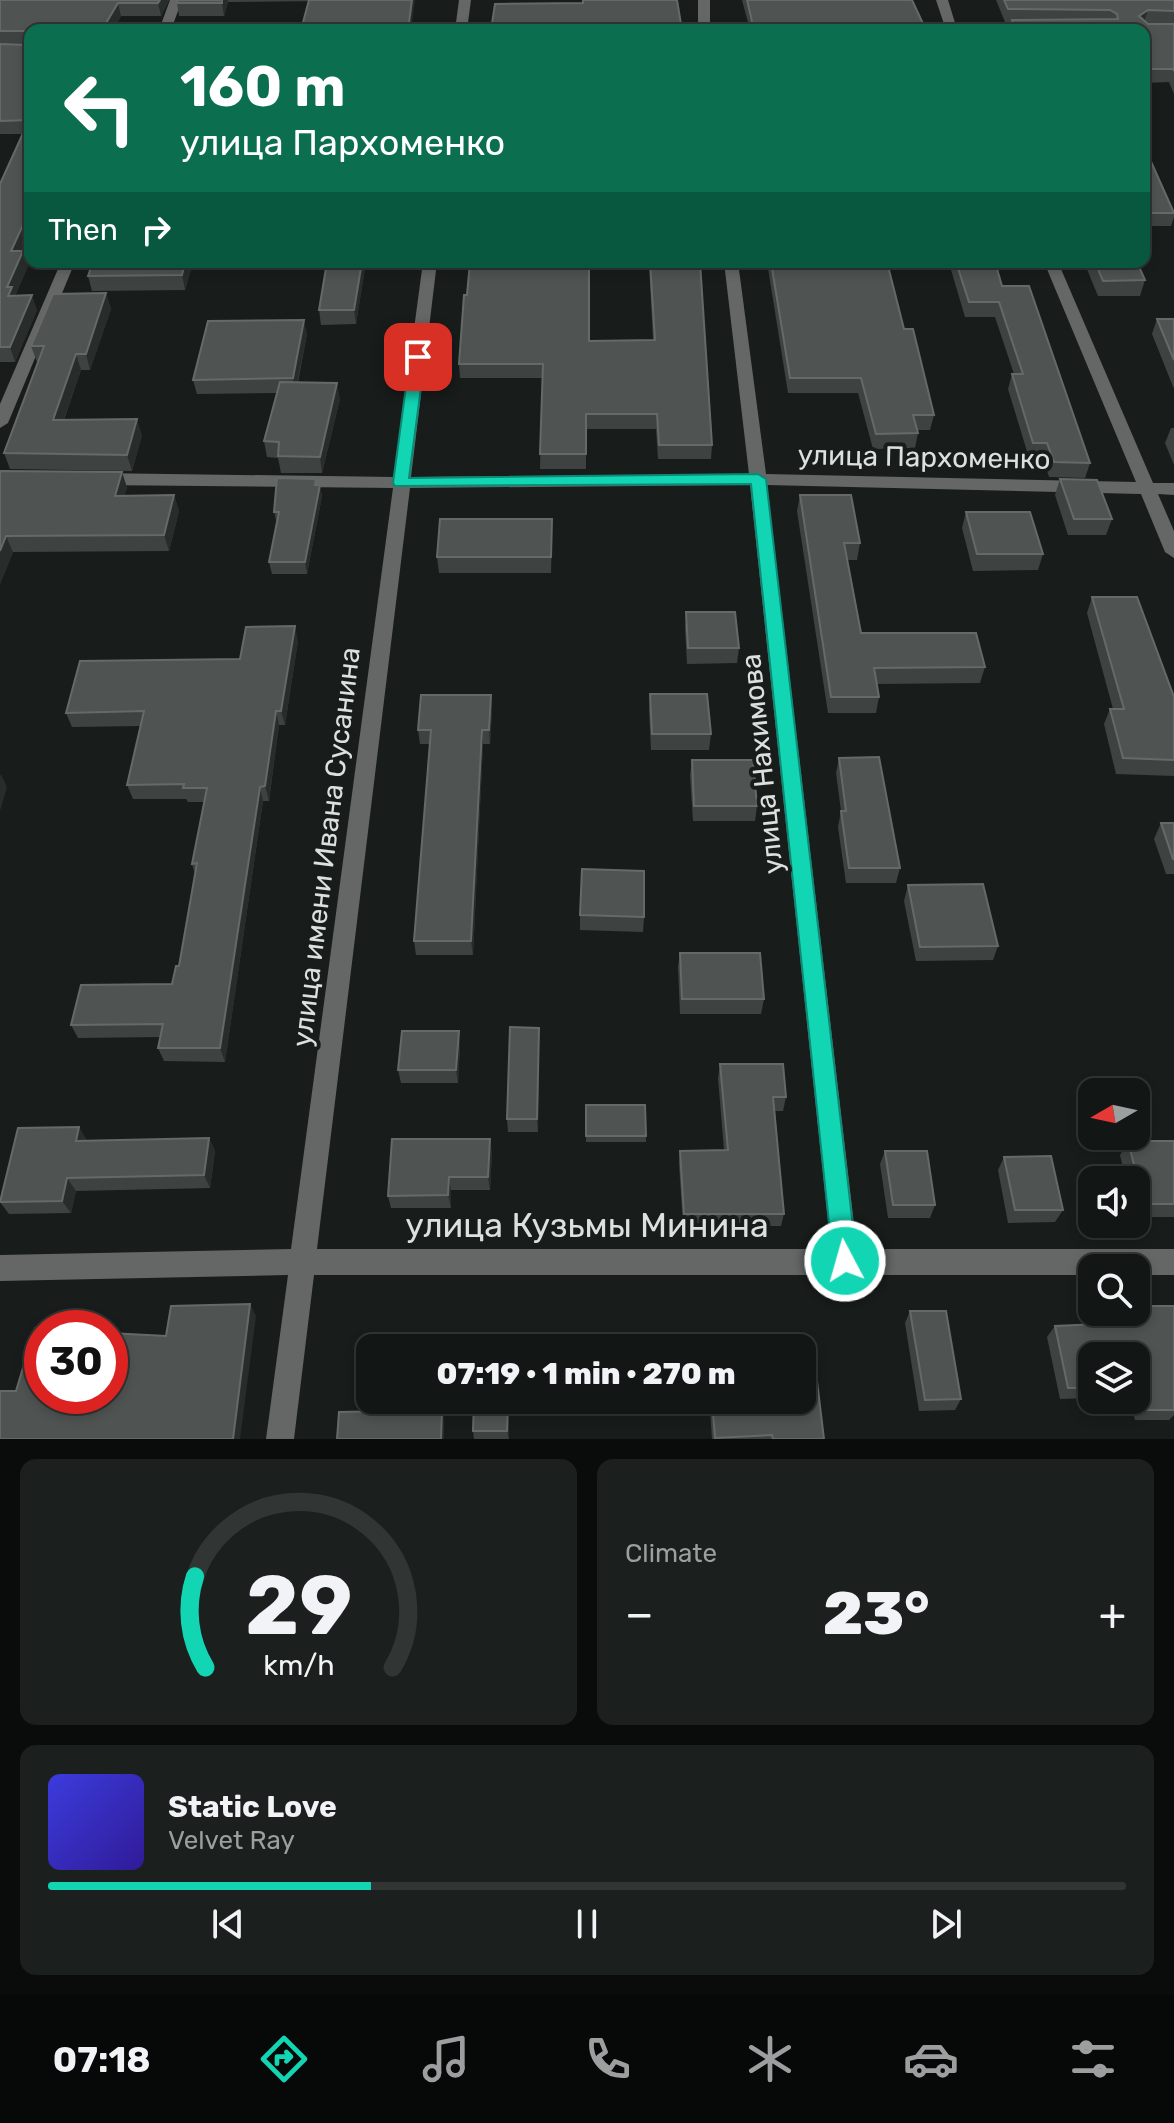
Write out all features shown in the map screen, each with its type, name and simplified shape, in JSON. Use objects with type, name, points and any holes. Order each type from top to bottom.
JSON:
[{"type":"street","points":[[167,24],[176,0]]},
{"type":"street","points":[[462,24],[465,0]]},
{"type":"street","points":[[704,0],[704,24]]},
{"type":"street","points":[[942,0],[950,24]]},
{"type":"street","points":[[0,423],[65,268]]},
{"type":"street","name":"улица имени Ивана Сусанина","points":[[280,1439],[429,268]]},
{"type":"street","name":"улица Нахимова","points":[[732,268],[845,1261]]},
{"type":"street","points":[[1054,268],[1174,552]]},
{"type":"street","name":"улица Пархоменко","points":[[77,479],[401,483],[758,479],[1174,489]]},
{"type":"street","name":"улица Кузьмы Минина","points":[[0,1268],[302,1262],[1174,1262]]},
{"type":"building","points":[[0,0],[160,0],[158,3],[118,3],[106,24],[24,24],[24,31],[0,31]]},
{"type":"building","points":[[178,0],[222,0],[222,3],[177,3]]},
{"type":"building","points":[[309,0],[412,0],[409,24],[303,24]]},
{"type":"building","points":[[583,0],[677,0],[681,24],[492,24],[495,4],[583,3]]},
{"type":"building","points":[[747,0],[912,0],[923,24],[753,24]]},
{"type":"building","points":[[1004,0],[1174,0],[1174,11],[1148,10],[1139,16],[1148,24],[1014,24],[1012,20],[1118,19],[1117,14],[1110,10],[1008,9]]},
{"type":"building","points":[[1150,24],[1174,24],[1173,69],[1150,69]]},
{"type":"building","points":[[0,44],[24,45],[24,120],[0,121]]},
{"type":"building","points":[[24,131],[24,223],[11,251],[23,251],[7,287],[12,287],[8,296],[32,295],[10,347],[0,347],[0,184]]},
{"type":"building","points":[[1150,159],[1174,213],[1150,213]]},
{"type":"building","points":[[91,268],[184,268],[182,275],[88,276]]},
{"type":"building","points":[[326,268],[361,268],[354,310],[319,310]]},
{"type":"building","points":[[469,268],[589,268],[589,341],[655,340],[650,268],[700,268],[712,445],[659,445],[657,414],[586,414],[586,454],[540,454],[543,364],[459,364],[464,295],[467,295]]},
{"type":"building","points":[[772,268],[889,268],[904,329],[913,329],[934,415],[913,415],[918,433],[876,434],[861,378],[790,378]]},
{"type":"building","points":[[958,268],[997,268],[1002,286],[1029,286],[1090,463],[1054,462],[1047,443],[1033,443],[1012,374],[1023,374],[999,302],[969,302]]},
{"type":"building","points":[[1098,268],[1140,268],[1145,280],[1103,281]]},
{"type":"building","points":[[106,293],[86,354],[76,354],[53,420],[137,419],[127,455],[4,453],[44,346],[31,346],[53,294]]},
{"type":"building","points":[[1157,319],[1174,319],[1174,360]]},
{"type":"building","points":[[304,320],[293,378],[193,380],[208,321]]},
{"type":"building","points":[[280,382],[337,383],[320,457],[278,456],[279,442],[264,441]]},
{"type":"building","points":[[0,471],[122,472],[115,496],[174,495],[164,535],[6,536],[0,551]]},
{"type":"building","points":[[277,478],[316,479],[315,485],[320,485],[305,562],[269,562],[279,512],[274,512]]},
{"type":"building","points":[[1060,479],[1097,480],[1112,519],[1074,519]]},
{"type":"building","points":[[800,495],[851,495],[860,543],[844,543],[861,633],[976,633],[985,667],[874,668],[879,697],[831,697]]},
{"type":"building","points":[[966,512],[1030,512],[1043,554],[977,554]]},
{"type":"building","points":[[440,519],[552,519],[551,557],[437,557]]},
{"type":"building","points":[[1092,597],[1137,597],[1174,697],[1174,760],[1123,758],[1110,709],[1124,709]]},
{"type":"building","points":[[686,612],[735,612],[739,648],[688,648]]},
{"type":"building","points":[[295,626],[281,711],[276,711],[265,786],[260,787],[220,1048],[158,1048],[163,1024],[71,1025],[81,985],[172,984],[176,966],[179,966],[197,863],[192,864],[207,788],[183,788],[184,784],[127,785],[144,711],[66,713],[80,661],[240,659],[246,627]]},
{"type":"building","points":[[650,694],[707,694],[711,734],[652,734]]},
{"type":"building","points":[[421,695],[491,695],[489,730],[482,730],[471,941],[414,941],[431,730],[418,730]]},
{"type":"building","points":[[879,757],[900,868],[849,868],[841,811],[846,811],[839,758]]},
{"type":"building","points":[[692,760],[753,760],[757,806],[694,806]]},
{"type":"building","points":[[1161,823],[1174,823],[1174,859],[1173,859]]},
{"type":"building","points":[[582,869],[644,871],[644,917],[580,915]]},
{"type":"building","points":[[983,884],[998,946],[920,947],[908,885]]},
{"type":"building","points":[[680,953],[760,953],[764,999],[682,999]]},
{"type":"building","points":[[510,1027],[539,1028],[537,1119],[507,1119]]},
{"type":"building","points":[[402,1031],[459,1031],[456,1070],[398,1070]]},
{"type":"building","points":[[720,1064],[783,1064],[786,1097],[773,1097],[784,1214],[684,1214],[680,1151],[728,1150]]},
{"type":"building","points":[[586,1105],[645,1105],[646,1136],[586,1136]]},
{"type":"building","points":[[79,1127],[76,1141],[209,1138],[204,1175],[67,1178],[62,1201],[0,1202],[18,1128]]},
{"type":"building","points":[[392,1139],[490,1139],[488,1177],[449,1177],[448,1195],[388,1196]]},
{"type":"building","points":[[1150,1141],[1174,1141],[1174,1204],[1150,1204],[1150,1166],[1134,1166],[1130,1150],[1150,1150]]},
{"type":"building","points":[[885,1151],[927,1151],[935,1205],[893,1205]]},
{"type":"building","points":[[1051,1156],[1063,1210],[1015,1210],[1004,1157]]},
{"type":"building","points":[[250,1304],[233,1439],[0,1439],[0,1391],[16,1391],[24,1364],[24,1414],[128,1414],[128,1334],[166,1336],[171,1306]]},
{"type":"building","points":[[1150,1306],[1174,1306],[1174,1410],[1150,1410],[1150,1342],[1078,1342],[1078,1388],[1068,1388],[1055,1326],[1150,1326]]},
{"type":"building","points":[[910,1311],[946,1311],[961,1399],[925,1400]]},
{"type":"building","points":[[816,1373],[824,1439],[773,1439],[772,1435],[715,1438],[713,1414],[816,1414]]},
{"type":"building","points":[[339,1412],[442,1414],[441,1439],[337,1439]]},
{"type":"building","points":[[474,1414],[508,1414],[507,1431],[473,1431]]},
{"type":"route","points":[[418,357],[401,483],[758,479],[845,1261]]}]
